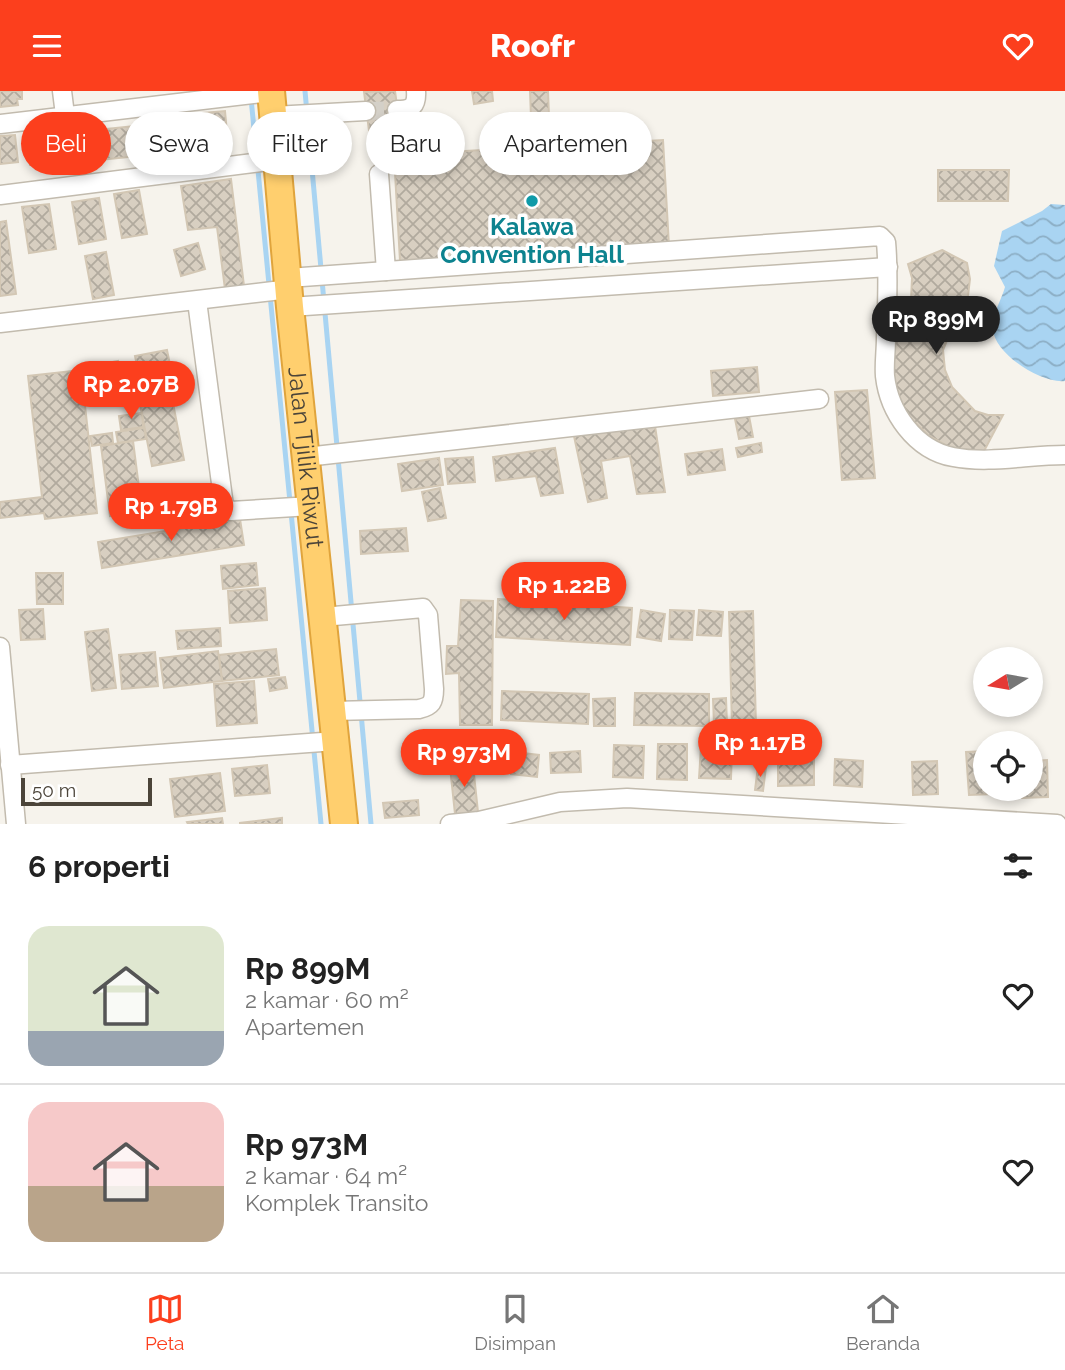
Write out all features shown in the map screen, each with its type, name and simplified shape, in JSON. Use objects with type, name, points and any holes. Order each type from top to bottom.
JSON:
[{"type":"highway","name":"Jalan Tjilik Riwut","points":[[278,175],[344,824]]},
{"type":"street","points":[[62,91],[65,112]]},
{"type":"street","points":[[397,110],[407,110],[414,106],[416,91]]},
{"type":"street","points":[[87,112],[213,95],[366,111]]},
{"type":"street","points":[[0,124],[21,121]]},
{"type":"street","points":[[0,195],[247,164]]},
{"type":"street","points":[[379,175],[386,271]]},
{"type":"street","points":[[0,323],[289,292],[386,271],[880,236],[886,242],[888,267],[885,376],[893,409],[918,440],[933,451],[977,460],[1065,455]]},
{"type":"street","points":[[693,250],[696,281]]},
{"type":"street","points":[[563,259],[566,289]]},
{"type":"street","points":[[460,266],[463,296]]},
{"type":"street","points":[[289,292],[463,296],[888,267]]},
{"type":"street","points":[[197,301],[224,506],[231,511],[311,506]]},
{"type":"street","points":[[306,457],[819,399]]},
{"type":"street","points":[[323,617],[423,608],[428,615],[434,689],[434,700],[429,706],[419,709],[332,711]]},
{"type":"street","points":[[0,647],[16,824]]},
{"type":"street","points":[[10,765],[335,741]]},
{"type":"street","points":[[450,824],[479,821],[560,802],[627,798],[863,818],[1057,824]]},
{"type":"water","points":[[1051,204],[1065,205],[1065,381],[1044,378],[1021,365],[1001,348],[993,329],[995,313],[1005,287],[994,266],[1002,231]]},
{"type":"building","points":[[0,91],[22,91],[22,99],[17,99],[18,105],[0,107]]},
{"type":"building","points":[[395,91],[398,112],[367,112],[364,92]]},
{"type":"building","points":[[472,91],[492,91],[493,101],[474,104]]},
{"type":"building","points":[[530,91],[548,91],[549,112],[531,112]]},
{"type":"building","points":[[125,127],[125,157],[111,159],[111,129]]},
{"type":"building","points":[[15,135],[18,162],[0,164],[0,136]]},
{"type":"building","name":"Kalawa Convention Hall","points":[[663,140],[669,246],[400,261],[395,175],[465,175],[465,151],[479,150],[479,175],[652,175],[652,141]]},
{"type":"building","points":[[938,170],[1009,170],[1008,201],[938,201]]},
{"type":"building","points":[[231,179],[244,286],[225,289],[217,227],[188,230],[181,186]]},
{"type":"building","points":[[139,190],[147,234],[122,238],[114,194]]},
{"type":"building","points":[[99,198],[106,239],[79,244],[72,202]]},
{"type":"building","points":[[49,204],[56,249],[29,253],[22,207]]},
{"type":"building","points":[[6,221],[16,294],[0,296],[0,222]]},
{"type":"building","points":[[198,243],[205,269],[181,276],[174,250]]},
{"type":"building","points":[[942,250],[967,263],[970,279],[967,304],[955,331],[952,328],[943,350],[945,370],[952,387],[975,411],[988,415],[1003,415],[983,453],[951,448],[928,435],[908,416],[895,392],[891,350],[899,316],[911,300],[912,278],[908,264]]},
{"type":"building","points":[[106,252],[114,295],[93,299],[85,256]]},
{"type":"building","points":[[167,350],[176,394],[144,401],[135,356]]},
{"type":"building","points":[[118,361],[125,397],[97,402],[91,366]]},
{"type":"building","points":[[757,367],[759,392],[713,396],[711,371]]},
{"type":"building","points":[[81,370],[97,513],[45,519],[44,513],[0,518],[0,502],[42,497],[28,376]]},
{"type":"building","points":[[867,390],[875,478],[842,480],[835,392]]},
{"type":"building","points":[[172,398],[184,460],[152,466],[140,404]]},
{"type":"building","points":[[142,413],[143,427],[121,430],[119,416]]},
{"type":"building","points":[[749,416],[753,437],[739,439],[735,419]]},
{"type":"building","points":[[655,426],[665,492],[637,494],[630,456],[601,461],[607,498],[588,502],[574,436]]},
{"type":"building","points":[[144,428],[146,439],[118,443],[116,432]]},
{"type":"building","points":[[112,433],[113,443],[92,446],[90,436]]},
{"type":"building","points":[[133,441],[142,511],[110,516],[101,446]]},
{"type":"building","points":[[761,443],[762,452],[738,457],[736,448]]},
{"type":"building","points":[[555,448],[563,493],[541,496],[536,476],[496,481],[493,457]]},
{"type":"building","points":[[722,449],[725,470],[688,475],[685,454]]},
{"type":"building","points":[[473,457],[475,482],[448,484],[445,459]]},
{"type":"building","points":[[439,458],[443,485],[402,491],[398,464]]},
{"type":"building","points":[[440,488],[446,518],[428,521],[422,492]]},
{"type":"building","points":[[240,519],[244,545],[102,568],[98,542]]},
{"type":"building","points":[[406,528],[408,551],[361,554],[360,531]]},
{"type":"building","points":[[256,563],[258,585],[223,589],[221,566]]},
{"type":"building","points":[[36,573],[63,573],[63,604],[37,604]]},
{"type":"building","points":[[265,588],[267,620],[230,623],[228,591]]},
{"type":"building","points":[[498,599],[632,608],[630,645],[496,637]]},
{"type":"building","points":[[461,600],[493,601],[492,725],[460,725],[459,673],[446,674],[447,646],[458,646]]},
{"type":"building","points":[[43,609],[45,639],[21,640],[19,610]]},
{"type":"building","points":[[641,610],[665,614],[661,641],[637,637]]},
{"type":"building","points":[[670,610],[694,611],[692,640],[669,639]]},
{"type":"building","points":[[699,610],[723,612],[721,636],[697,635]]},
{"type":"building","points":[[753,611],[756,726],[732,726],[729,612]]},
{"type":"building","points":[[220,628],[221,646],[178,649],[176,631]]},
{"type":"building","points":[[108,629],[116,688],[92,691],[85,632]]},
{"type":"building","points":[[276,649],[279,675],[222,681],[219,655]]},
{"type":"building","points":[[218,651],[222,681],[164,688],[160,658]]},
{"type":"building","points":[[155,652],[158,686],[122,689],[119,655]]},
{"type":"building","points":[[285,677],[287,688],[270,691],[268,679]]},
{"type":"building","points":[[254,681],[257,723],[217,726],[214,684]]},
{"type":"building","points":[[502,691],[589,694],[588,724],[501,720]]},
{"type":"building","points":[[635,693],[709,694],[709,726],[634,725]]},
{"type":"building","points":[[615,698],[615,726],[594,726],[593,699]]},
{"type":"building","points":[[726,698],[727,724],[714,725],[713,699]]},
{"type":"building","points":[[658,744],[687,744],[687,780],[657,779]]},
{"type":"building","points":[[614,745],[644,746],[643,778],[613,777]]},
{"type":"building","points":[[701,747],[732,748],[731,779],[699,778]]},
{"type":"building","points":[[580,751],[581,772],[551,773],[550,753]]},
{"type":"building","points":[[514,752],[539,755],[537,777],[511,774]]},
{"type":"building","points":[[966,752],[973,752],[973,795],[969,795]]},
{"type":"building","points":[[814,758],[814,785],[778,786],[778,759]]},
{"type":"building","points":[[835,759],[863,761],[862,787],[834,785]]},
{"type":"building","points":[[1043,760],[1047,760],[1048,797],[1043,797]]},
{"type":"building","points":[[937,761],[938,794],[913,795],[912,762]]},
{"type":"building","points":[[267,765],[270,793],[235,796],[232,769]]},
{"type":"building","points":[[473,765],[478,812],[455,814],[450,767]]},
{"type":"building","points":[[758,766],[766,767],[763,791],[755,790]]},
{"type":"building","points":[[220,773],[225,811],[175,817],[170,779]]},
{"type":"building","points":[[418,800],[419,815],[385,818],[383,803]]},
{"type":"building","points":[[222,818],[223,824],[187,822]]},
{"type":"building","points":[[282,818],[282,824],[240,824],[240,823]]},
{"type":"waterway","points":[[305,91],[371,824]]},
{"type":"waterway","points":[[251,98],[290,502]]},
{"type":"waterway","points":[[291,512],[321,824]]},
{"type":"tunnel","points":[[366,111],[397,110]]},
{"type":"place","name":"Kalawa Convention Hall","points":[[532,201]]}]
